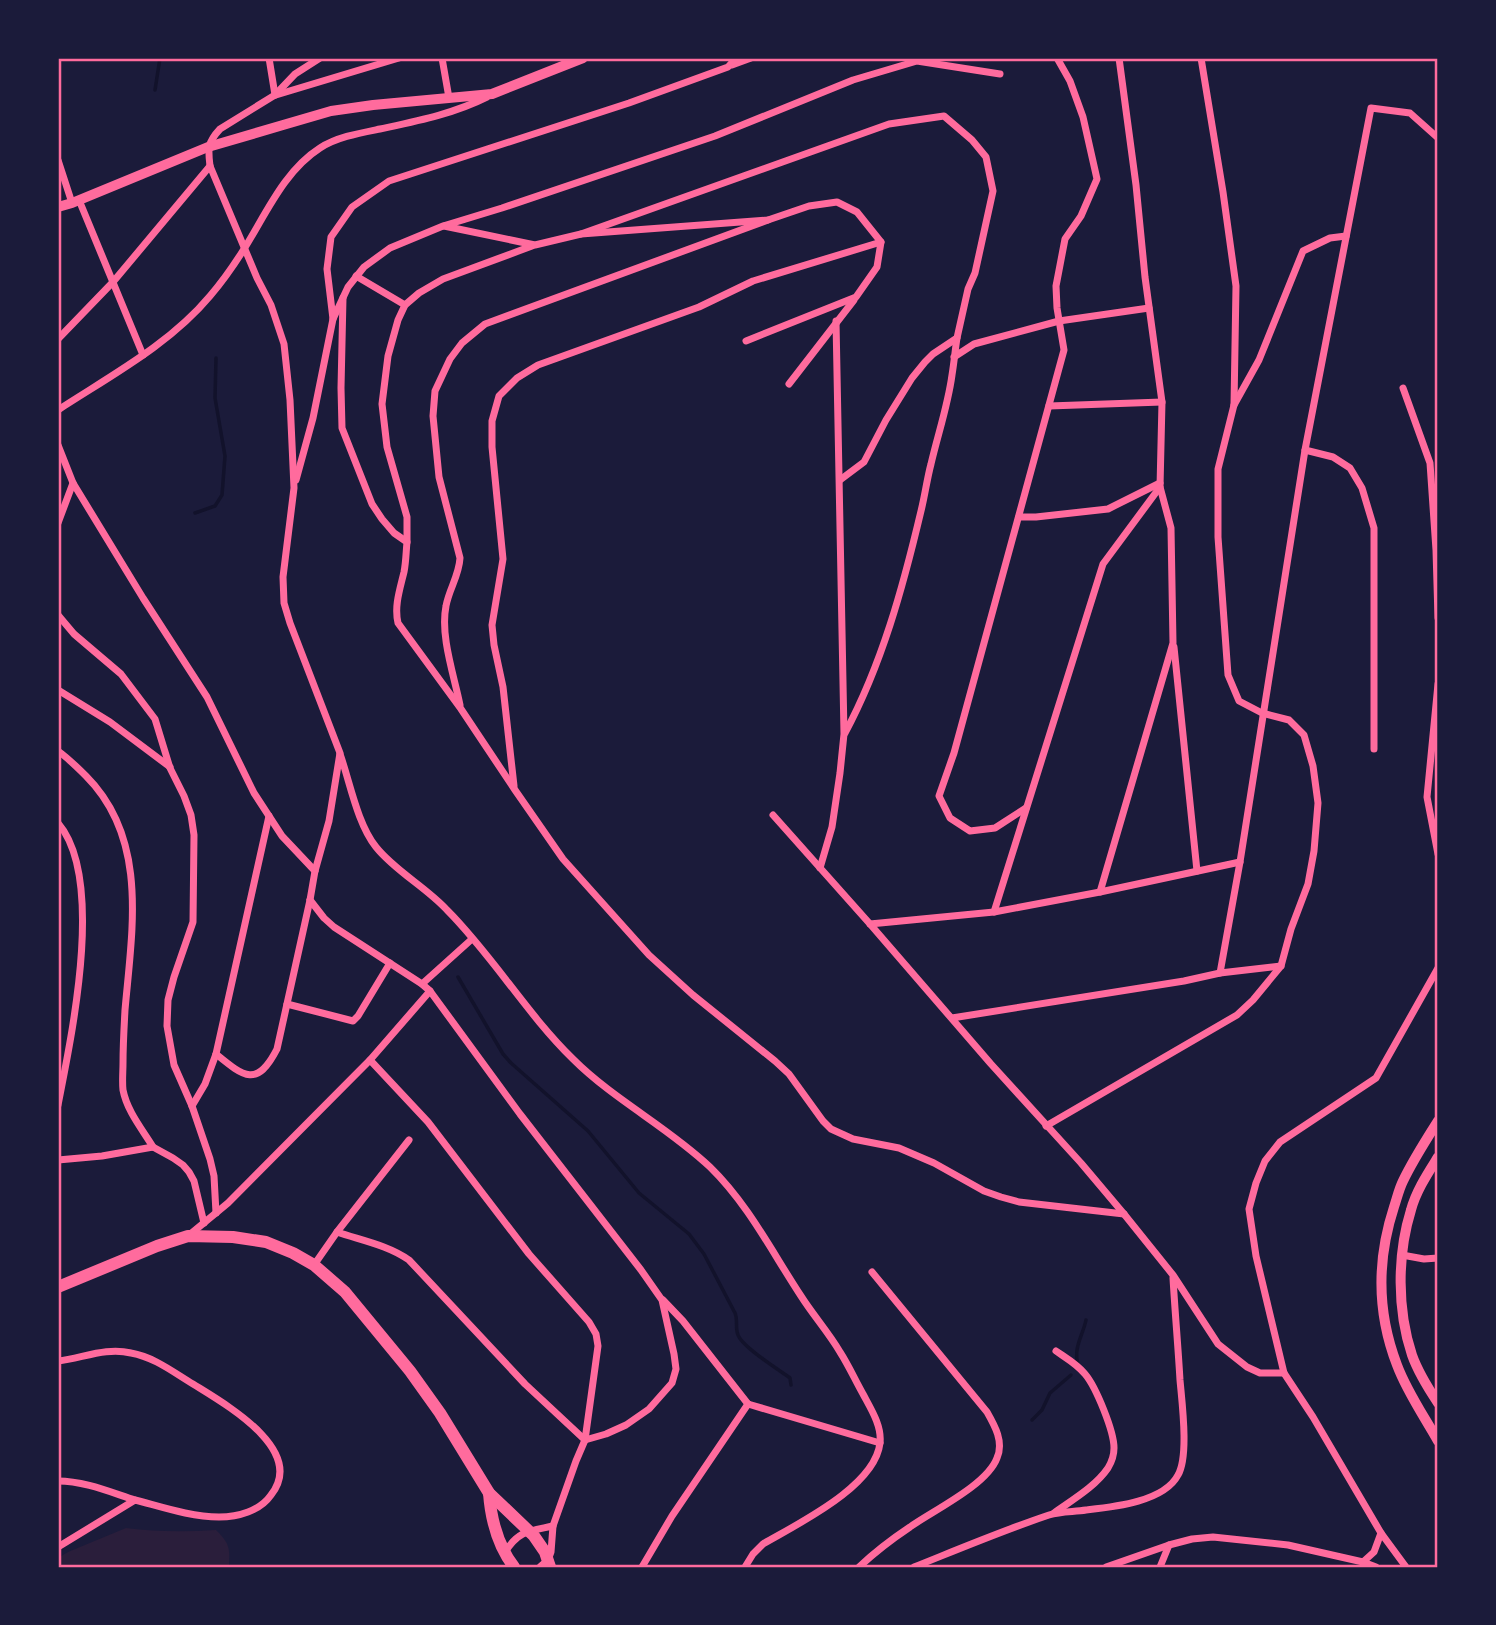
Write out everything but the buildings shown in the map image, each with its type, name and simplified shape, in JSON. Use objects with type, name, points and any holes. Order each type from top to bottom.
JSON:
[{"type":"highway","points":[[58,1287],[188,1236],[233,1237],[266,1242],[293,1253],[314,1265],[345,1292],[410,1371],[440,1413],[489,1493],[540,1544],[546,1565]]},
{"type":"highway","points":[[489,1493],[497,1535],[514,1567]]},
{"type":"main road","points":[[58,207],[208,146],[331,111],[492,94],[583,58]]},
{"type":"main road","points":[[1438,1121],[1401,1183],[1387,1228],[1380,1285],[1388,1333],[1397,1364],[1411,1396],[1438,1441]]},
{"type":"main road","points":[[1438,1157],[1411,1209],[1402,1255],[1400,1291],[1412,1354],[1438,1403]]},
{"type":"street","points":[[269,58],[275,95]]},
{"type":"street","points":[[294,488],[290,400],[284,344],[271,304],[244,249],[210,166],[208,146],[220,129],[275,95],[295,74],[320,58]]},
{"type":"street","points":[[275,95],[399,58]]},
{"type":"street","points":[[442,58],[449,98]]},
{"type":"street","points":[[728,67],[736,58]]},
{"type":"street","points":[[333,319],[327,269],[331,237],[352,207],[389,181],[629,103],[751,58]]},
{"type":"street","points":[[1027,808],[995,828],[970,831],[950,818],[939,796],[954,753],[1064,350],[1056,286],[1065,240],[1082,216],[1097,180],[1083,117],[1070,81],[1057,58]]},
{"type":"street","points":[[1119,58],[1162,402],[1160,485],[1171,528],[1173,643],[1197,871]]},
{"type":"street","points":[[1046,1126],[1237,1015],[1253,1000],[1281,966],[1308,884],[1314,851],[1318,803],[1313,766],[1304,735],[1289,720],[1262,713],[1239,701],[1228,675],[1218,537],[1218,469],[1234,405],[1236,286],[1200,58]]},
{"type":"street","points":[[745,1567],[763,1544],[838,1499],[853,1487],[871,1465],[880,1443],[872,1410],[840,1351],[730,1189],[688,1149],[574,1060],[531,1013],[502,974],[446,909],[377,849],[367,834],[284,603],[283,577],[294,488],[313,418],[333,319],[356,276],[390,248],[443,226],[715,136],[853,80],[917,61],[1000,74]]},
{"type":"street","points":[[58,410],[144,355],[174,332],[210,297],[244,249],[281,188],[302,163],[321,147],[351,135],[443,115],[492,94]]},
{"type":"street","points":[[1220,974],[1305,450],[1371,108],[1410,113],[1438,138]]},
{"type":"street","points":[[844,734],[876,663],[901,590],[940,429],[968,289],[975,273],[993,191],[986,157],[943,116],[889,124],[581,234],[535,244],[443,279],[419,293],[405,306],[398,320],[388,356],[382,404],[387,447],[407,517],[406,559],[396,614],[398,623],[461,709],[563,859],[649,955],[693,995],[782,1067],[831,1129],[853,1139],[899,1147],[1001,1198],[1124,1214]]},
{"type":"street","points":[[58,160],[144,355]]},
{"type":"street","points":[[58,339],[113,282],[210,166]]},
{"type":"street","points":[[461,709],[445,635],[446,606],[460,558],[439,477],[433,416],[435,391],[450,359],[462,343],[485,324],[768,220],[809,206],[837,202],[857,212],[881,242],[877,267],[789,384]]},
{"type":"street","points":[[581,234],[768,220]]},
{"type":"street","points":[[443,226],[535,244]]},
{"type":"street","points":[[1234,405],[1259,360],[1303,251],[1330,238],[1346,236]]},
{"type":"street","points":[[515,790],[503,687],[492,625],[503,559],[492,447],[492,421],[499,396],[517,378],[538,365],[699,307],[753,281],[881,242]]},
{"type":"street","points":[[356,276],[405,306]]},
{"type":"street","points":[[746,341],[856,297]]},
{"type":"street","points":[[343,298],[342,428],[372,504],[394,533],[407,542]]},
{"type":"street","points":[[954,357],[974,344],[1059,321],[1149,308]]},
{"type":"street","points":[[820,868],[832,827],[844,734],[836,321]]},
{"type":"street","points":[[840,480],[864,462],[886,420],[925,362],[957,338]]},
{"type":"street","points":[[1403,388],[1430,463],[1438,618]]},
{"type":"street","points":[[1049,406],[1162,402]]},
{"type":"street","points":[[58,445],[73,483],[206,697],[254,793],[295,852],[314,871]]},
{"type":"street","points":[[1305,450],[1333,457],[1350,468],[1362,488],[1374,528],[1374,748]]},
{"type":"street","points":[[58,523],[73,483]]},
{"type":"street","points":[[1019,517],[1108,509],[1160,485]]},
{"type":"street","points":[[993,912],[1103,564],[1160,485]]},
{"type":"street","points":[[58,615],[74,634],[121,674],[155,719],[170,768],[191,815],[194,835],[193,922],[168,1000],[167,1026],[174,1066],[192,1106],[214,1176],[216,1213]]},
{"type":"street","points":[[1100,892],[1173,643]]},
{"type":"street","points":[[1438,684],[1427,797],[1438,854]]},
{"type":"street","points":[[58,690],[110,722],[170,768]]},
{"type":"street","points":[[58,751],[98,788],[111,808],[124,839],[131,873],[134,912],[124,1030],[123,1087],[126,1101],[153,1147],[173,1158],[189,1172],[194,1181],[204,1223]]},
{"type":"street","points":[[216,1054],[243,1075],[252,1075],[270,1062],[277,1049],[314,871],[328,821],[340,753]]},
{"type":"street","points":[[192,1106],[205,1084],[216,1054],[269,816]]},
{"type":"street","points":[[773,816],[1124,1214],[1173,1275],[1218,1344],[1247,1367],[1260,1373],[1284,1373]]},
{"type":"street","points":[[58,824],[76,863],[81,889],[83,932],[73,1031],[58,1105]]},
{"type":"street","points":[[870,924],[993,912],[1240,862]]},
{"type":"street","points":[[310,900],[334,927],[422,984],[430,992],[662,1300],[683,1321],[748,1404],[880,1443]]},
{"type":"street","points":[[422,984],[472,939]]},
{"type":"street","points":[[287,1004],[353,1021],[390,963]]},
{"type":"street","points":[[951,1018],[1281,966]]},
{"type":"street","points":[[1406,1567],[1381,1533],[1284,1373],[1252,1234],[1249,1209],[1265,1161],[1280,1142],[1376,1078],[1438,968]]},
{"type":"street","points":[[188,1236],[216,1213],[370,1060],[430,992]]},
{"type":"street","points":[[370,1060],[428,1122],[529,1254],[589,1322],[596,1334],[598,1346],[585,1440],[554,1526],[551,1552],[546,1565]]},
{"type":"street","points":[[314,1265],[409,1140]]},
{"type":"street","points":[[58,1160],[153,1147]]},
{"type":"street","points":[[337,1232],[390,1249],[408,1260],[525,1384],[585,1440]]},
{"type":"street","points":[[1402,1255],[1423,1259],[1438,1258]]},
{"type":"street","points":[[859,1567],[887,1542],[971,1488],[997,1458],[1000,1443],[988,1412],[872,1272]]},
{"type":"street","points":[[1053,1513],[1125,1504],[1152,1497],[1170,1486],[1179,1475],[1183,1458],[1183,1423],[1173,1275]]},
{"type":"street","points":[[585,1440],[626,1425],[649,1409],[672,1383],[676,1369],[662,1300]]},
{"type":"street","points":[[914,1567],[1053,1513],[1097,1480],[1108,1468],[1114,1445],[1103,1407],[1092,1383],[1075,1364],[1056,1350]]},
{"type":"street","points":[[58,1481],[90,1486],[183,1513],[219,1517],[243,1514],[259,1506],[279,1484],[281,1467],[276,1452],[263,1435],[224,1403],[152,1359],[130,1352],[109,1351],[59,1361]]},
{"type":"street","points":[[642,1567],[672,1516],[748,1404]]},
{"type":"street","points":[[58,1547],[135,1500]]},
{"type":"street","points":[[505,1552],[515,1538],[529,1531],[554,1526]]},
{"type":"street","points":[[1363,1562],[1374,1552],[1381,1533]]},
{"type":"street","points":[[1107,1567],[1168,1545],[1213,1537],[1288,1545],[1376,1567]]},
{"type":"street","points":[[1160,1567],[1168,1545]]},
{"type":"shaded area","points":[[126,1528],[216,1530],[228,1547],[229,1567],[58,1567],[58,1558],[68,1552]]},
{"type":"waterway","points":[[155,90],[160,58]]},
{"type":"waterway","points":[[195,513],[215,506],[222,495],[225,456],[215,398],[216,358]]},
{"type":"waterway","points":[[458,977],[511,1063],[588,1131],[639,1193],[689,1234],[704,1254],[735,1313],[737,1332],[741,1340],[753,1352],[790,1378],[791,1385]]},
{"type":"waterway","points":[[1078,1364],[1078,1347],[1086,1320]]},
{"type":"waterway","points":[[1032,1420],[1042,1410],[1050,1393],[1071,1375]]}]
